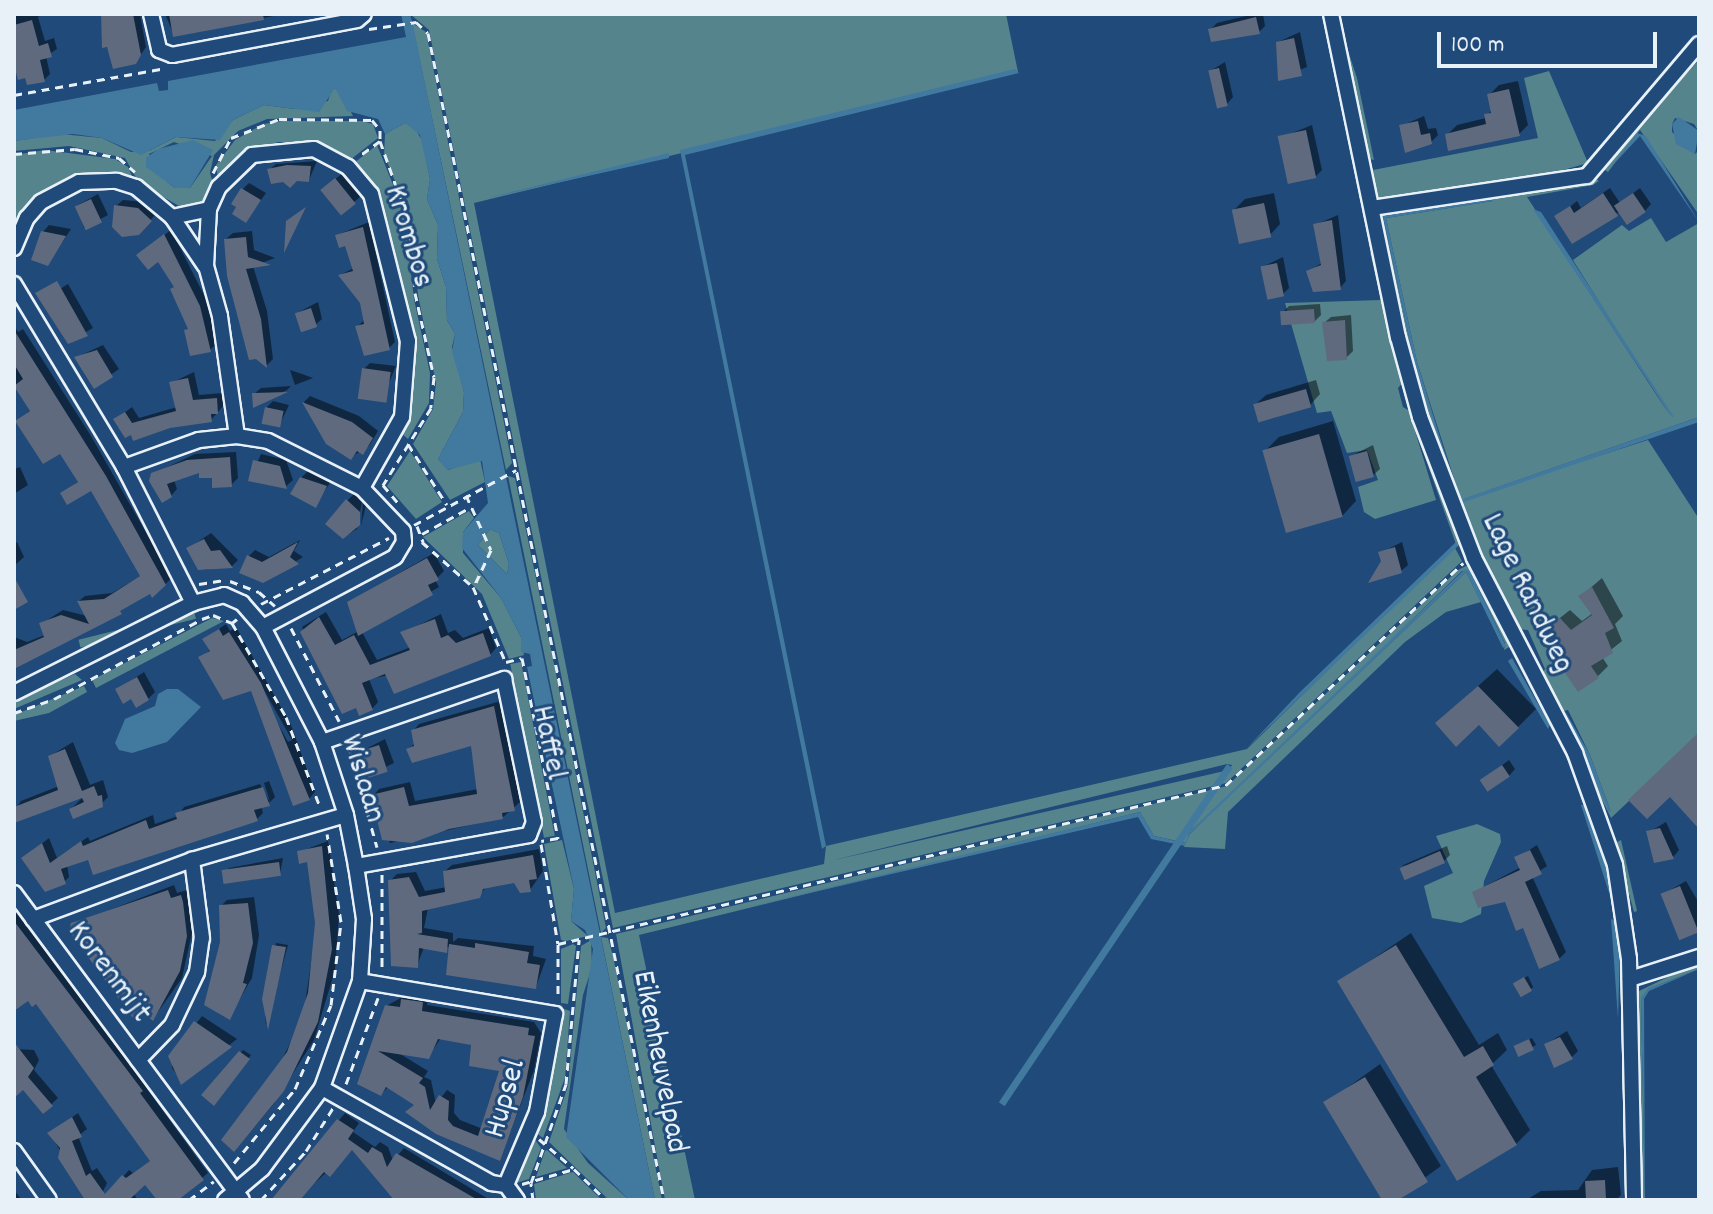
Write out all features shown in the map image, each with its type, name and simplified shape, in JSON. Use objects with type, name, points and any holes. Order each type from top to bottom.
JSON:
[{"type":"street","points":[[151,14],[159,50],[172,55],[357,20],[364,14]]},
{"type":"street","name":"Lage Randweg","points":[[1331,14],[1420,417],[1474,558],[1592,794],[1615,865],[1630,979],[1634,1200]]},
{"type":"street","points":[[1372,208],[1587,176],[1699,44]]},
{"type":"street","name":"Krombos","points":[[237,436],[220,316],[206,266],[209,209],[219,187],[252,155],[285,148],[314,149],[348,167],[371,194],[408,341],[402,417],[362,488]]},
{"type":"street","points":[[14,248],[27,218],[57,191],[94,180],[136,187]]},
{"type":"street","name":"Krombos","points":[[136,187],[172,217],[206,266]]},
{"type":"street","points":[[172,217],[209,209]]},
{"type":"street","points":[[14,284],[124,467],[193,603]]},
{"type":"street","points":[[124,467],[199,440],[237,436],[313,459],[362,488],[408,532],[395,557],[263,627]]},
{"type":"street","points":[[14,693],[193,603],[224,595],[250,610]]},
{"type":"street","name":"Wislaan","points":[[234,1197],[287,1140],[322,1088],[360,981],[364,919],[346,815],[322,742],[263,627],[250,610]]},
{"type":"street","name":"Haffel","points":[[322,742],[504,679],[535,838]]},
{"type":"street","name":"Korenmijt","points":[[33,919],[192,860],[346,815]]},
{"type":"street","points":[[356,866],[535,838]]},
{"type":"street","name":"Korenmijt","points":[[138,1060],[172,1025],[197,972],[202,938],[192,860]]},
{"type":"street","name":"Korenmijt","points":[[14,893],[223,1174],[234,1197]]},
{"type":"street","points":[[1630,979],[1699,957]]},
{"type":"street","points":[[360,981],[555,1014]]},
{"type":"street","name":"Hupsel","points":[[322,1088],[491,1183],[511,1191],[530,1132],[555,1014]]},
{"type":"street","points":[[16,1158],[49,1200]]},
{"type":"path","name":"Eikenheuvelpad","points":[[415,14],[414,22],[428,33],[664,1200]]},
{"type":"path","points":[[375,28],[414,22]]},
{"type":"path","points":[[219,187],[213,175],[217,157],[231,138],[263,122],[366,118],[380,130],[380,141],[409,223],[415,293],[434,377],[431,408],[383,485],[402,507]]},
{"type":"path","points":[[348,167],[380,141]]},
{"type":"path","points":[[14,154],[68,148],[119,158],[133,169],[136,187]]},
{"type":"path","points":[[409,445],[447,505]]},
{"type":"path","points":[[232,623],[269,600],[408,532],[447,505],[516,470]]},
{"type":"path","points":[[466,495],[491,550],[473,587]]},
{"type":"path","points":[[408,532],[422,535],[471,507]]},
{"type":"path","points":[[408,532],[409,516]]},
{"type":"path","points":[[408,532],[473,587],[506,662],[504,679]]},
{"type":"path","points":[[422,535],[423,542]]},
{"type":"path","points":[[558,944],[1226,785],[1474,558]]},
{"type":"path","points":[[186,589],[231,581],[269,600],[283,616],[327,690],[345,733],[384,888],[381,985],[370,1026],[339,1097],[306,1151],[261,1200]]},
{"type":"path","points":[[14,713],[68,692],[213,615],[232,623],[286,717],[324,822],[341,922],[331,1005],[295,1089],[223,1174],[189,1200]]},
{"type":"path","points":[[506,662],[522,658],[558,838],[535,838],[558,944],[555,1014]]},
{"type":"path","points":[[533,1200],[531,1183],[566,1084],[579,940]]},
{"type":"path","points":[[530,1132],[606,1200]]},
{"type":"path","points":[[511,1191],[574,1169]]},
{"type":"green space","points":[[410,14],[1006,14],[1018,72],[474,203],[615,913],[824,864],[826,846],[1247,749],[1447,554],[1455,548],[1462,561],[1226,783],[613,928],[429,30]],"holes":[[[1227,764],[1232,765],[1229,770],[830,861]]]},
{"type":"green space","points":[[1336,14],[1357,78],[1374,160],[1367,158]]},
{"type":"green space","points":[[412,23],[426,32],[512,463],[506,470]]},
{"type":"green space","points":[[1699,33],[1587,172],[1378,202],[1375,198],[1373,170],[1538,138],[1524,78],[1549,71],[1588,163],[1556,172],[1588,167]]},
{"type":"green space","points":[[1699,55],[1647,117],[1699,60],[1699,132],[1694,124],[1675,118],[1672,132],[1695,154],[1699,150],[1699,215],[1640,130],[1608,172],[1602,168]]},
{"type":"green space","points":[[332,88],[339,89],[353,116],[267,119],[238,131],[214,155],[210,173],[214,186],[207,198],[186,210],[139,183],[125,158],[69,146],[14,151],[14,141],[61,134],[102,138],[131,152],[149,151],[176,137],[215,141],[233,120],[264,105],[295,109],[328,101]],"holes":[[[174,142],[212,156],[190,188],[175,188],[167,182],[149,154]]]},
{"type":"green space","points":[[282,121],[362,121],[373,124],[378,138],[350,160],[315,142],[278,142],[250,151],[218,179],[216,165],[235,140],[263,124]]},
{"type":"green space","points":[[405,123],[413,126],[422,140],[430,179],[427,199],[438,225],[437,259],[446,287],[447,320],[455,334],[452,347],[464,392],[463,412],[438,459],[448,470],[480,459],[485,482],[450,500],[413,444],[433,409],[436,383],[418,295],[411,219],[384,155],[385,134]]},
{"type":"green space","points":[[377,145],[404,212],[414,299],[430,373],[429,403],[408,439],[401,433],[414,366],[409,318],[381,204],[354,163]]},
{"type":"green space","points":[[45,150],[115,159],[128,167],[134,180],[97,174],[67,181],[41,195],[14,222],[14,155]]},
{"type":"green space","points":[[1593,176],[1599,181],[1593,185],[1527,197],[1671,417],[1573,260],[1622,225],[1629,231],[1651,218],[1666,242],[1699,223],[1699,417],[1461,500],[1648,440],[1699,519],[1699,735],[1611,818],[1541,676],[1545,669],[1528,630],[1515,629],[1468,531],[1428,425],[1380,219],[1383,212]],"holes":[[[1487,199],[1493,201],[1386,218],[1417,362],[1457,488],[1416,370],[1383,216]],[[1568,710],[1590,755],[1611,812],[1564,711]]]},
{"type":"green space","points":[[1370,252],[1375,255],[1404,381],[1398,388],[1403,407],[1413,413],[1461,543],[1457,547],[1412,421],[1436,500],[1375,519],[1364,512],[1358,487],[1378,480],[1367,450],[1347,453],[1331,411],[1317,413],[1285,303],[1381,300]]},
{"type":"green space","points":[[410,451],[442,502],[416,519],[387,486]]},
{"type":"green space","points":[[508,476],[515,478],[555,669],[606,928],[601,933]]},
{"type":"green space","points":[[469,511],[474,518],[463,532],[463,553],[501,598],[521,637],[524,655],[509,659],[482,594],[423,537]]},
{"type":"green space","points":[[490,529],[499,533],[509,564],[507,574],[478,545]]},
{"type":"green space","points":[[1470,564],[1511,646],[1504,650],[1505,643],[1470,571],[1462,571],[1260,767],[1466,572],[1481,602],[1446,612],[1405,642],[1228,812],[1225,849],[1184,847],[1186,843],[1154,836],[1140,812],[639,935],[695,1200],[665,1200],[616,934],[1227,786],[1458,570]],"holes":[[[1239,786],[1190,834],[1186,842],[1190,831]]]},
{"type":"green space","points":[[194,611],[196,619],[80,648],[79,640]]},
{"type":"green space","points":[[212,618],[224,621],[96,688],[92,680]]},
{"type":"green space","points":[[521,662],[555,836],[544,838],[510,664]]},
{"type":"green space","points":[[75,674],[82,680],[14,709],[14,701]]},
{"type":"green space","points":[[84,686],[87,692],[49,713],[14,721],[14,715]]},
{"type":"green space","points":[[1477,824],[1500,834],[1501,842],[1484,881],[1481,914],[1461,923],[1432,918],[1424,886],[1453,873],[1436,836]]},
{"type":"green space","points":[[562,840],[574,889],[571,921],[588,936],[566,941],[561,940],[544,844]]},
{"type":"green space","points":[[1621,840],[1637,911],[1634,912],[1615,843]]},
{"type":"green space","points":[[601,937],[608,938],[613,956],[662,1200],[655,1200]]},
{"type":"green space","points":[[591,940],[592,967],[583,995],[564,1129],[588,1163],[629,1200],[609,1200],[549,1142],[568,1086],[581,946]]},
{"type":"green space","points":[[573,944],[576,946],[568,1004],[561,1003],[561,949]]},
{"type":"green space","points":[[1699,962],[1699,969],[1648,989],[1641,999],[1645,1200],[1640,1200],[1637,992]]},
{"type":"green space","points":[[561,1008],[570,1011],[565,1078],[543,1138],[535,1132]]},
{"type":"green space","points":[[533,1137],[541,1148],[529,1179],[516,1183]]},
{"type":"green space","points":[[545,1151],[567,1168],[536,1177]]},
{"type":"green space","points":[[573,1172],[602,1200],[536,1200],[534,1184]]},
{"type":"water","points":[[401,14],[410,14],[414,30],[655,1200],[629,1200],[566,1137],[593,949],[585,930],[571,921],[574,889],[527,667],[532,666],[530,654],[521,652],[521,637],[501,598],[462,548],[463,532],[488,503],[482,461],[447,470],[438,459],[463,412],[464,392],[452,352],[455,334],[447,320],[446,287],[437,259],[438,225],[427,199],[430,179],[420,135],[405,123],[385,134],[378,119],[347,111],[335,88],[319,112],[264,105],[233,120],[220,140],[176,137],[141,155],[102,138],[73,134],[14,141],[14,110],[157,83],[159,91],[168,90],[168,81],[406,37]],"holes":[[[490,529],[499,533],[509,564],[507,574],[478,545]]]},
{"type":"water","points":[[1015,69],[1019,73],[685,155],[826,846],[822,849],[680,150]]},
{"type":"water","points":[[1679,117],[1699,131],[1695,154],[1676,144],[1672,124]]},
{"type":"water","points":[[1637,133],[1646,136],[1699,222],[1640,136],[1610,168]]},
{"type":"water","points":[[193,140],[213,150],[190,188],[175,188],[146,167],[146,158],[158,149]]},
{"type":"water","points":[[669,153],[669,158],[489,198],[491,197]]},
{"type":"water","points":[[1487,199],[1493,201],[1386,218],[1417,362],[1456,490],[1416,370],[1383,216]]},
{"type":"water","points":[[1533,209],[1541,212],[1674,417],[1672,417]]},
{"type":"water","points":[[1699,417],[1699,422],[1461,503],[1463,499]]},
{"type":"water","points":[[1456,542],[1457,547],[1246,749],[1299,693]]},
{"type":"water","points":[[1465,569],[1470,571],[1506,646],[1503,648],[1466,572],[1190,834],[1185,846],[1151,839],[1138,817],[728,912],[1140,812],[1154,836],[1185,843],[1190,831]]},
{"type":"water","points":[[1512,658],[1550,725],[1548,729],[1508,661]]},
{"type":"water","points":[[167,689],[178,689],[201,707],[167,742],[132,753],[119,750],[115,743],[125,719],[155,706],[158,694]]},
{"type":"water","points":[[1564,709],[1590,755],[1611,812],[1609,812]]},
{"type":"water","points":[[1227,764],[1233,768],[1005,1106],[999,1102]]},
{"type":"water","points":[[1581,805],[1586,805],[1603,849],[1612,902]]},
{"type":"water","points":[[1611,919],[1617,921],[1620,953],[1618,1019]]},
{"type":"water","points":[[1699,969],[1649,991],[1644,999],[1645,1200],[1641,999],[1648,989]]},
{"type":"building","points":[[101,14],[133,14],[141,55],[136,64],[113,69],[107,47],[102,48]]},
{"type":"building","points":[[169,14],[263,14],[264,20],[173,37]]},
{"type":"building","points":[[1256,17],[1260,34],[1211,42],[1208,29]]},
{"type":"building","points":[[32,20],[39,46],[48,43],[52,57],[40,60],[45,82],[27,85],[25,78],[18,80],[14,65],[14,25]]},
{"type":"building","points":[[1294,38],[1302,76],[1278,81],[1276,42]]},
{"type":"building","points":[[1219,68],[1228,106],[1217,108],[1208,70]]},
{"type":"building","points":[[1509,89],[1520,136],[1448,151],[1445,134],[1486,124],[1484,114],[1491,113],[1487,94]]},
{"type":"building","points":[[1418,121],[1421,135],[1430,133],[1432,144],[1405,153],[1399,125]]},
{"type":"building","points":[[1306,130],[1316,178],[1288,184],[1278,136]]},
{"type":"building","points":[[287,165],[311,166],[309,182],[297,181],[290,188],[283,182],[271,184],[267,169]]},
{"type":"building","points":[[335,178],[356,204],[341,216],[320,190]]},
{"type":"building","points":[[241,188],[261,200],[246,223],[232,214],[236,207],[231,204]]},
{"type":"building","points":[[1603,193],[1618,216],[1572,244],[1554,216],[1570,206],[1574,213]]},
{"type":"building","points":[[1633,193],[1646,212],[1627,225],[1614,206]]},
{"type":"building","points":[[91,199],[102,223],[86,230],[75,207]]},
{"type":"building","points":[[1264,203],[1271,237],[1239,244],[1232,210]]},
{"type":"building","points":[[114,205],[138,208],[152,221],[139,235],[122,237],[112,227]]},
{"type":"building","points":[[306,207],[284,253],[286,221]]},
{"type":"building","points":[[1332,220],[1341,290],[1313,292],[1306,271],[1321,265],[1313,224]]},
{"type":"building","points":[[363,227],[390,350],[364,356],[355,326],[364,324],[360,303],[338,275],[353,271],[345,246],[339,248],[335,235]]},
{"type":"building","points":[[41,231],[66,236],[48,266],[31,260]]},
{"type":"building","points":[[164,234],[200,306],[211,352],[190,356],[184,330],[188,329],[170,289],[174,287],[158,262],[148,270],[136,255]]},
{"type":"building","points":[[246,237],[248,257],[271,265],[246,269],[261,319],[267,368],[256,359],[249,360],[227,276],[224,239]]},
{"type":"building","points":[[1277,263],[1284,296],[1267,300],[1260,267]]},
{"type":"building","points":[[57,281],[88,336],[68,344],[35,293]]},
{"type":"building","points":[[311,308],[317,327],[301,332],[295,313]]},
{"type":"building","points":[[1314,309],[1315,323],[1281,325],[1280,311]]},
{"type":"building","points":[[1345,320],[1347,360],[1327,361],[1322,322]]},
{"type":"building","points":[[14,330],[106,476],[166,585],[152,598],[150,594],[120,611],[122,614],[14,669],[14,650],[44,637],[39,623],[61,615],[89,624],[77,601],[104,599],[140,576],[91,491],[67,505],[60,493],[78,482],[60,454],[43,464],[15,421],[30,411],[14,386],[23,379],[14,364]]},
{"type":"building","points":[[97,350],[113,377],[94,389],[74,357]]},
{"type":"building","points":[[362,368],[391,372],[386,403],[358,399]]},
{"type":"building","points":[[188,378],[193,400],[217,398],[218,414],[211,414],[212,422],[170,428],[133,441],[131,435],[125,438],[113,419],[125,412],[132,423],[176,411],[169,382]]},
{"type":"building","points":[[1306,389],[1311,407],[1258,422],[1253,404]]},
{"type":"building","points":[[288,392],[253,408],[252,393]]},
{"type":"building","points":[[302,402],[352,422],[373,438],[363,455],[357,451],[351,460],[326,444]]},
{"type":"building","points":[[265,407],[284,411],[280,428],[261,424]]},
{"type":"building","points":[[1319,434],[1343,517],[1286,533],[1262,450]]},
{"type":"building","points":[[1367,451],[1374,477],[1356,482],[1349,456]]},
{"type":"building","points":[[230,457],[232,487],[212,488],[212,478],[199,478],[199,473],[167,484],[172,497],[162,503],[149,481],[151,473],[187,460]]},
{"type":"building","points":[[253,460],[280,466],[287,489],[248,481]]},
{"type":"building","points":[[300,477],[327,486],[316,508],[290,494]]},
{"type":"building","points":[[346,499],[360,512],[360,525],[343,539],[325,524]]},
{"type":"building","points":[[204,539],[211,551],[220,550],[233,568],[198,570],[186,548]]},
{"type":"building","points":[[298,542],[290,557],[299,564],[263,583],[239,573],[247,555],[262,562]]},
{"type":"building","points":[[1395,547],[1402,573],[1368,583],[1381,561],[1378,552]]},
{"type":"building","points":[[427,558],[439,580],[428,585],[433,595],[358,636],[347,602]]},
{"type":"building","points":[[14,577],[28,602],[14,610]]},
{"type":"building","points":[[1592,587],[1614,628],[1605,633],[1613,653],[1591,666],[1599,678],[1578,692],[1538,633],[1560,618],[1571,630],[1592,615],[1578,596]]},
{"type":"building","points":[[319,617],[335,645],[354,635],[370,665],[410,650],[400,632],[435,619],[441,638],[448,635],[456,643],[483,633],[491,656],[394,694],[385,674],[362,683],[373,710],[359,716],[356,708],[342,714],[300,632]]},
{"type":"building","points":[[219,629],[223,636],[229,632],[261,683],[310,800],[293,806],[251,691],[223,700],[198,657],[210,651],[202,639]]},
{"type":"building","points":[[137,677],[149,700],[136,708],[131,699],[123,704],[115,689]]},
{"type":"building","points":[[1478,686],[1519,728],[1499,747],[1479,725],[1456,747],[1435,723]]},
{"type":"building","points":[[494,706],[515,811],[502,813],[503,819],[449,829],[412,843],[382,840],[371,795],[404,787],[409,806],[477,794],[471,746],[412,763],[406,749],[414,746],[411,730]]},
{"type":"building","points":[[1699,732],[1699,829],[1670,797],[1647,819],[1628,800]]},
{"type":"building","points":[[379,745],[388,772],[367,778],[358,752]]},
{"type":"building","points":[[65,749],[82,791],[94,786],[98,796],[102,795],[103,807],[73,819],[69,809],[84,802],[82,798],[14,823],[14,807],[58,790],[48,756]]},
{"type":"building","points":[[1502,765],[1510,777],[1487,792],[1480,780]]},
{"type":"building","points":[[263,787],[270,806],[254,810],[258,821],[93,875],[88,860],[61,869],[66,884],[45,892],[21,858],[42,843],[50,863],[81,841],[83,846],[146,820],[149,829],[177,819],[175,813]]},
{"type":"building","points":[[1660,828],[1674,859],[1654,863],[1646,831]]},
{"type":"building","points":[[322,846],[332,949],[318,1022],[284,1091],[234,1152],[221,1140],[287,1052],[308,993],[315,923],[307,862],[299,864],[297,851]]},
{"type":"building","points":[[1530,850],[1542,874],[1525,882],[1560,960],[1539,969],[1523,928],[1516,931],[1505,902],[1478,908],[1472,892],[1520,870],[1514,857]]},
{"type":"building","points":[[1440,851],[1445,863],[1405,880],[1399,868]]},
{"type":"building","points":[[533,855],[537,879],[529,880],[531,892],[520,893],[514,883],[483,889],[480,898],[422,911],[422,933],[417,934],[448,939],[447,953],[419,948],[418,968],[391,966],[388,880],[409,877],[419,897],[445,892],[443,871]]},
{"type":"building","points":[[279,862],[281,876],[224,884],[222,870]]},
{"type":"building","points":[[1680,886],[1699,932],[1679,940],[1661,894]]},
{"type":"building","points":[[168,890],[171,898],[181,895],[183,902],[187,936],[180,971],[153,1021],[145,1014],[135,1021],[69,931],[71,923]]},
{"type":"building","points":[[248,903],[253,943],[243,983],[247,984],[230,1020],[204,1005],[220,942],[219,905]]},
{"type":"building","points":[[14,921],[143,1091],[140,1093],[204,1180],[178,1200],[157,1200],[145,1185],[129,1200],[85,1200],[58,1158],[60,1148],[47,1133],[72,1117],[82,1137],[72,1141],[86,1176],[90,1173],[105,1194],[122,1175],[126,1178],[150,1161],[36,1004],[32,1007],[28,1001],[14,1011]]},
{"type":"building","points":[[475,943],[529,952],[527,963],[540,965],[536,989],[446,975],[449,944],[475,948]]},
{"type":"building","points":[[272,945],[286,947],[268,1030],[262,999]]},
{"type":"building","points":[[1396,945],[1464,1057],[1483,1046],[1494,1065],[1476,1077],[1517,1145],[1457,1181],[1337,981]]},
{"type":"building","points":[[1524,977],[1532,991],[1521,997],[1513,984]]},
{"type":"building","points":[[401,999],[423,1002],[422,1011],[529,1028],[528,1035],[535,1036],[523,1097],[500,1161],[436,1134],[405,1112],[414,1105],[386,1087],[381,1096],[357,1084],[385,1005],[400,1007]],"holes":[[[438,1039],[471,1045],[469,1066],[499,1071],[478,1136],[453,1126],[448,1120],[449,1101],[439,1095],[430,1110],[425,1087],[419,1083],[423,1078],[378,1051],[429,1059]]]},
{"type":"building","points":[[194,1021],[232,1047],[181,1085],[168,1056]]},
{"type":"building","points":[[1560,1037],[1573,1059],[1554,1068],[1544,1044]]},
{"type":"building","points":[[1529,1039],[1534,1050],[1518,1057],[1513,1046]]},
{"type":"building","points":[[14,1042],[34,1068],[28,1077],[53,1106],[43,1114],[23,1090],[14,1098]]},
{"type":"building","points":[[239,1051],[250,1059],[214,1106],[201,1095]]},
{"type":"building","points":[[1365,1077],[1428,1182],[1398,1200],[1382,1200],[1323,1102]]},
{"type":"building","points":[[337,1119],[354,1130],[348,1139],[368,1153],[372,1147],[382,1153],[387,1167],[396,1153],[478,1200],[394,1200],[352,1150],[330,1177],[324,1172],[300,1200],[271,1200]]},
{"type":"building","points":[[1605,1180],[1606,1200],[1586,1200],[1585,1181]]}]
